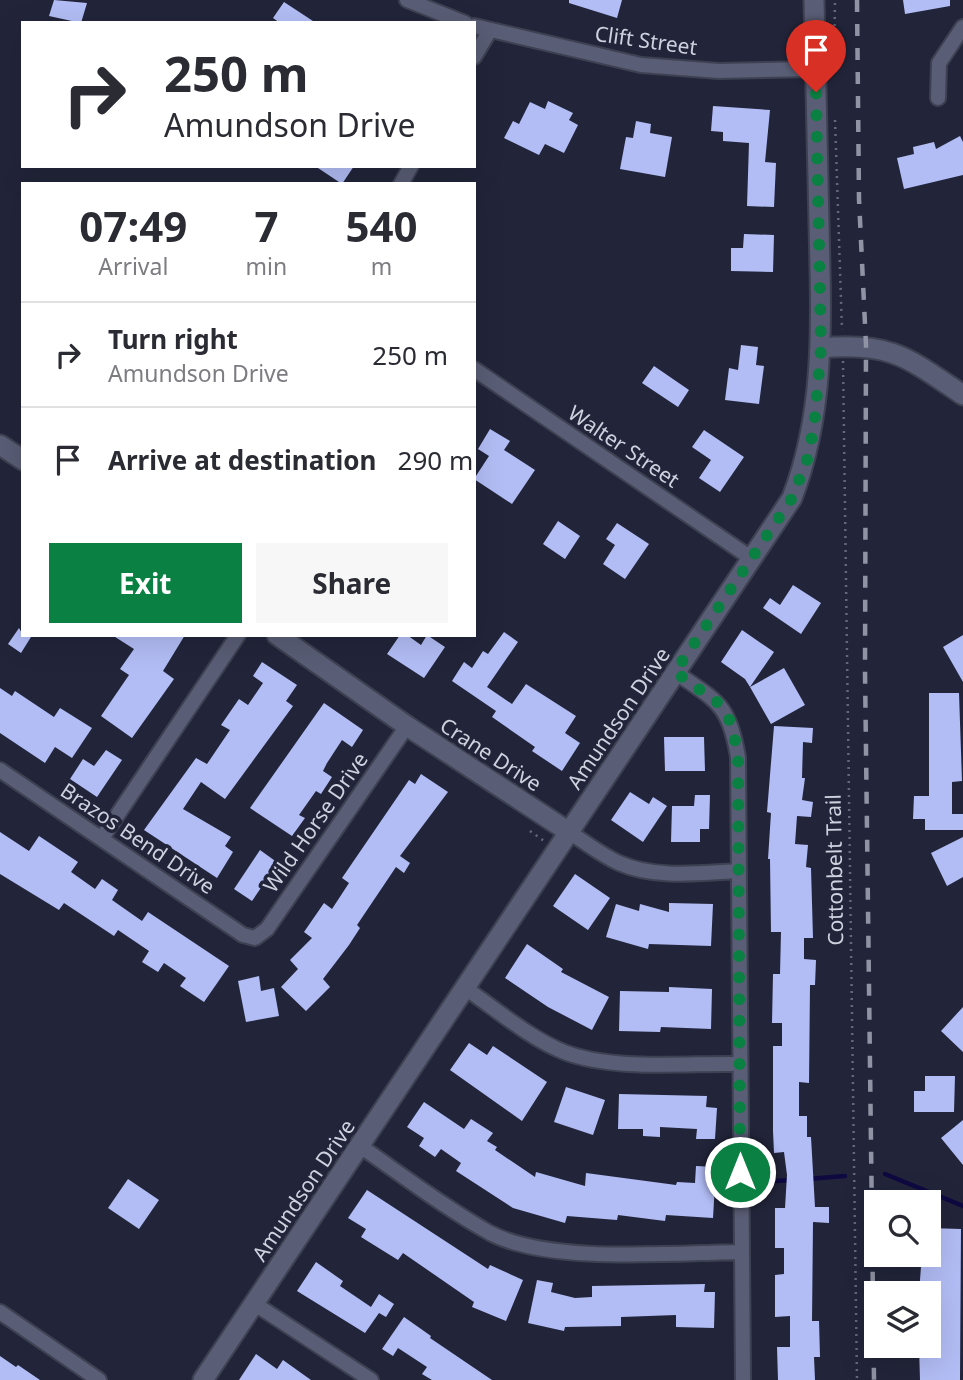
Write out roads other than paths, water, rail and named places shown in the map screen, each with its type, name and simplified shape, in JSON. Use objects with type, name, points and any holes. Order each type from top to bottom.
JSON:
[{"type":"street","points":[[407,0],[460,21]]},
{"type":"street","name":"Amundson Drive","points":[[203,1380],[792,498],[807,460],[814,427],[821,348],[824,68],[814,0]]},
{"type":"street","name":"Clift Street","points":[[476,27],[489,32],[641,65],[719,71],[824,68]]},
{"type":"street","points":[[938,98],[939,63],[963,27]]},
{"type":"street","points":[[476,54],[489,32]]},
{"type":"street","points":[[821,348],[866,345],[889,350],[963,395]]},
{"type":"street","name":"Walter Street","points":[[476,370],[751,558]]},
{"type":"street","points":[[0,444],[21,459]]},
{"type":"street","points":[[102,838],[237,637]]},
{"type":"street","name":"Crane Drive","points":[[280,637],[407,726],[620,863],[661,873],[737,871]]},
{"type":"street","points":[[675,672],[717,702],[732,724],[738,757],[743,1380]]},
{"type":"street","name":"Wild Horse Drive","points":[[255,938],[267,929],[407,726]]},
{"type":"street","name":"Brazos Bend Drive","points":[[0,770],[243,935],[255,938]]},
{"type":"street","points":[[465,988],[543,1040],[563,1051],[599,1062],[739,1064]]},
{"type":"street","points":[[360,1146],[491,1233],[519,1243],[599,1252],[740,1252]]},
{"type":"street","points":[[255,1304],[371,1380]]},
{"type":"street","points":[[0,1312],[99,1380]]},
{"type":"waterway","points":[[885,1174],[963,1206]]},
{"type":"waterway","points":[[808,1179],[845,1176]]},
{"type":"waterway","points":[[758,1182],[792,1180]]},
{"type":"railway","points":[[857,0],[859,199],[866,345],[865,671],[874,1380]]}]
